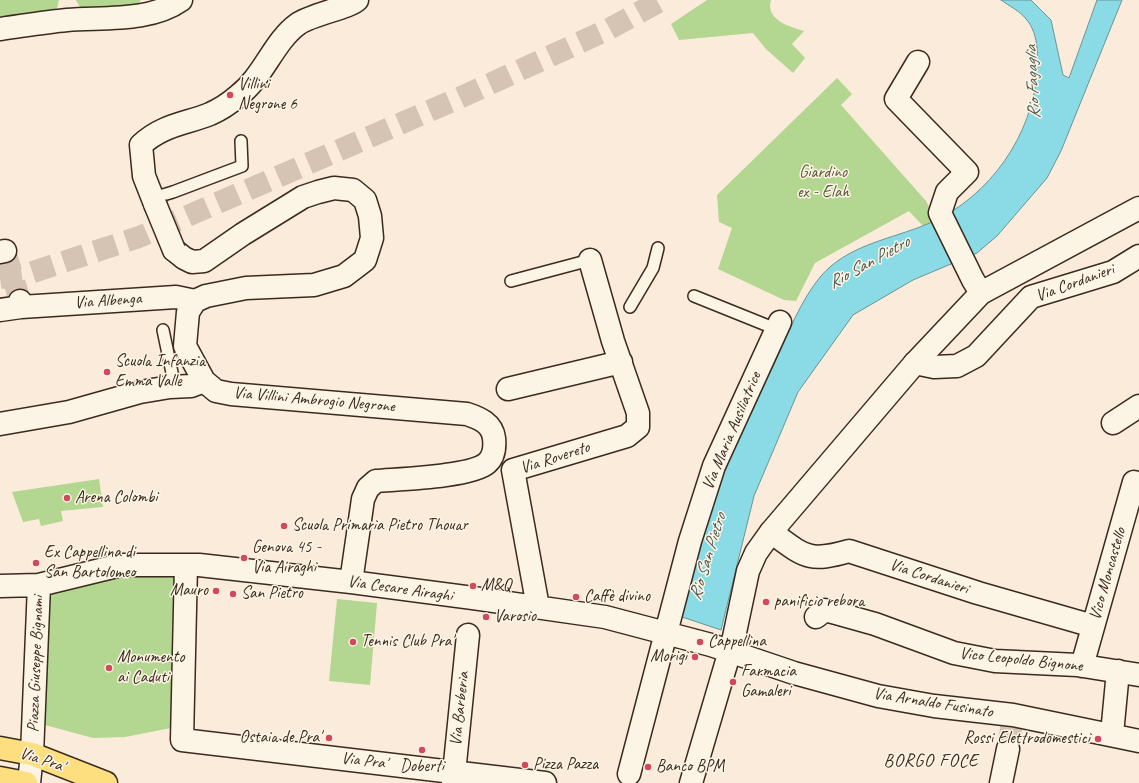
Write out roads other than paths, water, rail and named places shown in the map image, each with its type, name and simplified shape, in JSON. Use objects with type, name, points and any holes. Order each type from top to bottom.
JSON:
[{"type":"main road","name":"Via Pra'","points":[[0,748],[32,754],[106,783]]},
{"type":"main road","name":"Via Pra'","points":[[0,778],[28,783]]},
{"type":"street","points":[[0,29],[66,20],[143,15],[171,7],[181,0]]},
{"type":"street","points":[[0,424],[69,412],[140,392],[191,386],[204,381],[185,346],[188,312],[195,301],[206,296],[246,288],[314,285],[344,276],[365,260],[372,238],[370,216],[365,200],[353,190],[334,188],[303,197],[243,234],[224,249],[204,261],[188,260],[174,250],[144,176],[141,156],[141,145],[152,135],[166,128],[211,113],[238,97],[256,79],[286,35],[298,23],[357,0]]},
{"type":"street","points":[[918,62],[896,99],[967,172],[947,192],[940,213],[981,293]]},
{"type":"street","name":"Via Cordanieri","points":[[691,783],[730,651],[748,572],[756,553],[771,532],[915,363],[981,293],[1139,208]]},
{"type":"street","name":"Via Cordanieri","points":[[915,363],[934,367],[957,366],[976,356],[1031,297],[1113,272],[1139,256]]},
{"type":"street","name":"Via Rovereto","points":[[538,607],[513,470],[626,436],[638,427],[638,412],[590,260]]},
{"type":"street","name":"Via Albenga","points":[[0,310],[20,304],[176,297],[195,301]]},
{"type":"street","name":"Via Maria Ausiliatrice","points":[[629,774],[690,541],[714,466],[778,325]]},
{"type":"street","points":[[508,389],[621,362]]},
{"type":"street","name":"Via Villini Ambrogio Negrone","points":[[204,381],[216,390],[232,394],[467,414],[483,419],[494,434],[495,446],[493,454],[487,463],[470,471],[376,481],[368,488],[363,499],[351,582]]},
{"type":"street","points":[[1114,423],[1139,406]]},
{"type":"street","name":"Vico Moncastello","points":[[1082,666],[1134,482]]},
{"type":"street","name":"Via Cordanieri","points":[[771,532],[795,550],[813,558],[827,557],[848,551],[978,593],[1093,626]]},
{"type":"street","name":"Piazza Giuseppe Bignami","points":[[28,783],[32,754],[39,585],[121,565],[186,565]]},
{"type":"street","name":"Via Cesare Airaghi","points":[[186,565],[198,565],[351,582],[605,617],[730,651]]},
{"type":"street","name":"Via Pra'","points":[[186,565],[182,740],[453,777],[545,783]]},
{"type":"street","points":[[0,586],[39,585]]},
{"type":"street","name":"Vico Leopoldo Bignone","points":[[816,618],[825,610],[875,624],[954,653],[988,659],[1082,666],[1139,675]]},
{"type":"street","name":"Via Barberia","points":[[453,777],[468,635]]},
{"type":"street","name":"Via Arnaldo Fusinato","points":[[730,651],[794,673],[878,696],[934,706],[1014,715],[1112,734],[1139,741]]},
{"type":"street","points":[[1112,734],[1118,671]]},
{"type":"street","points":[[1001,783],[1008,749]]},
{"type":"lane","points":[[154,201],[173,192],[242,166],[241,141]]},
{"type":"lane","points":[[630,307],[653,268],[658,248]]},
{"type":"lane","name":"Via Rovereto","points":[[512,281],[590,260]]},
{"type":"lane","points":[[694,296],[778,325]]},
{"type":"lane","points":[[163,330],[175,387]]},
{"type":"water","name":"Rio San Pietro","points":[[1001,0],[1031,0],[1051,20],[1063,75],[1069,78],[1097,0],[1122,0],[1061,151],[1047,178],[997,236],[977,253],[913,280],[853,315],[798,392],[754,496],[721,630],[682,617],[702,530],[718,487],[795,318],[807,296],[821,276],[842,258],[854,251],[920,227],[942,217],[963,204],[998,170],[1023,129],[1031,106],[1036,82],[1036,40],[1031,25],[1024,16]]},
{"type":"tunnel","points":[[0,278],[27,274],[139,237],[457,99],[607,30],[662,0]]},
{"type":"tunnel","points":[[5,251],[20,301]]},
{"type":"tunnel","points":[[1008,749],[1013,715]]},
{"type":"place","name":"Villini Negrone 6","points":[[230,95]]},
{"type":"place","name":"Scuola Infanzia Emma Valle","points":[[107,372]]},
{"type":"place","name":"Arena Colombi","points":[[67,498]]},
{"type":"place","name":"Scuola Primaria Pietro Thouar","points":[[284,526]]},
{"type":"place","name":"Genova 45 - Via Airaghi","points":[[244,558]]},
{"type":"place","name":"Ex Cappellina di San Bartolomeo","points":[[36,563]]},
{"type":"place","name":"M&Q","points":[[473,586]]},
{"type":"place","name":"Mauro","points":[[216,591]]},
{"type":"place","name":"San Pietro","points":[[233,594]]},
{"type":"place","name":"Caffè divino","points":[[576,597]]},
{"type":"place","name":"panificio rebora","points":[[766,602]]},
{"type":"place","name":"Varosio","points":[[486,617]]},
{"type":"place","name":"Tennis Club Pra'","points":[[353,642]]},
{"type":"place","name":"Cappellina","points":[[700,642]]},
{"type":"place","name":"Morigi","points":[[695,657]]},
{"type":"place","name":"Monumento ai Caduti","points":[[109,668]]},
{"type":"place","name":"Farmacia Gamaleri","points":[[733,682]]},
{"type":"place","name":"Ostaia de Pra'","points":[[329,738]]},
{"type":"place","name":"Rossi Elettrodomestici","points":[[1098,739]]},
{"type":"place","name":"Doberti","points":[[422,750]]},
{"type":"place","name":"Pizza Pazza","points":[[525,765]]},
{"type":"place","name":"Banco BPM","points":[[648,767]]},
{"type":"district","name":"BORGO FOCE","points":[[931,761]]},
{"type":"water label","name":"Rio Fagaglia","points":[[1033,82]]},
{"type":"park label","name":"Giardino ex - Elah","points":[[823,183]]}]
